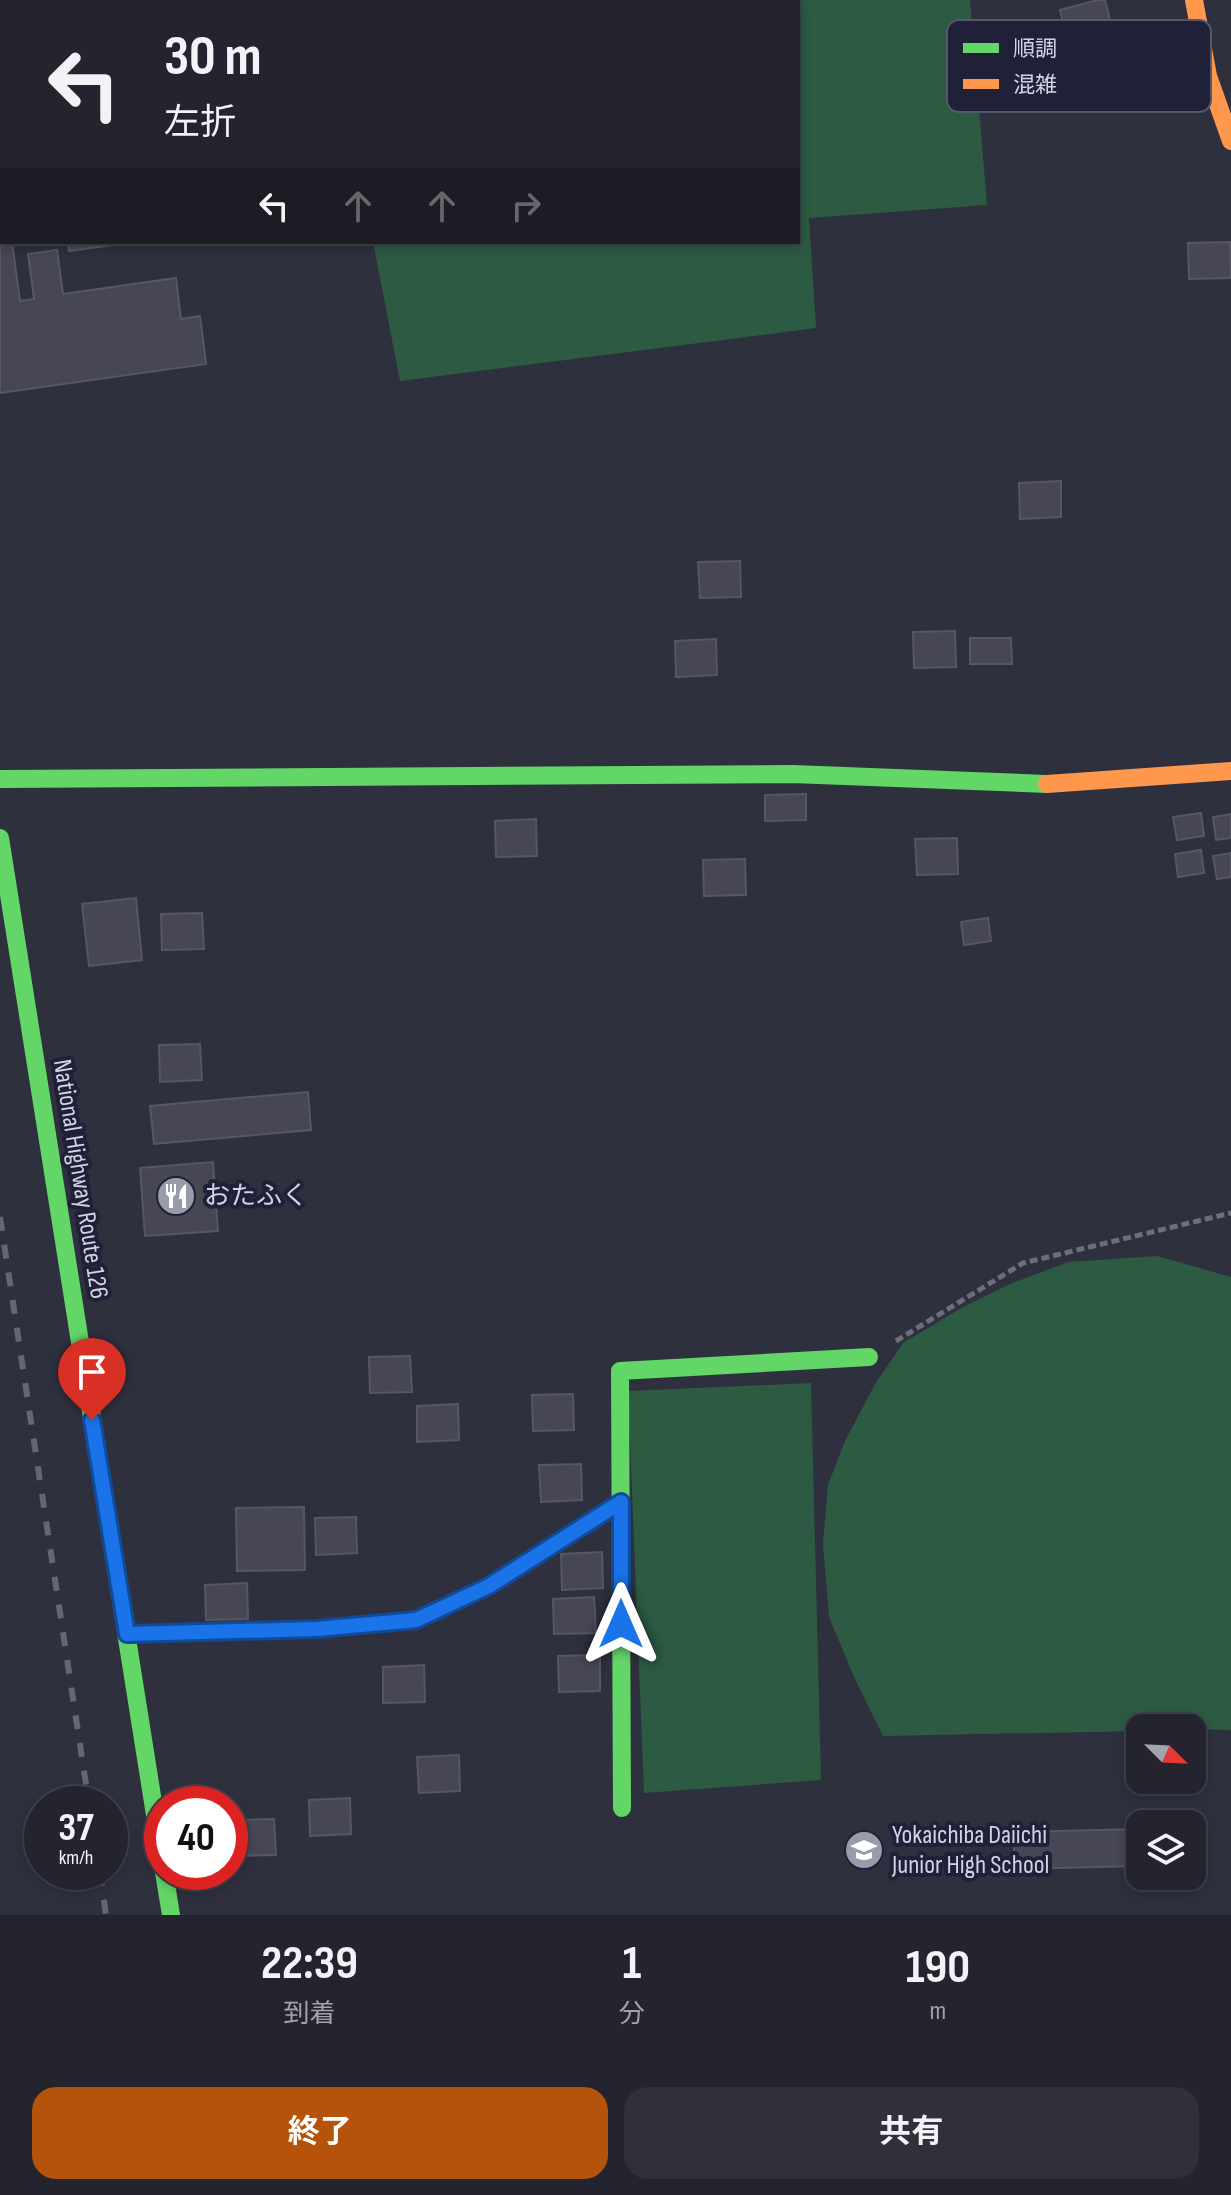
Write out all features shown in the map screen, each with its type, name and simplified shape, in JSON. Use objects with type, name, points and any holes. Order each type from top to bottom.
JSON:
[{"type":"main road","points":[[1194,0],[1198,20]]},
{"type":"main road","points":[[1211,84],[1231,141]]},
{"type":"main road","points":[[0,779],[793,774],[1041,784],[1231,771]]},
{"type":"main road","name":"National Highway Route 126","points":[[0,838],[151,1786]]},
{"type":"main road","points":[[622,1808],[620,1371],[869,1357]]},
{"type":"main road","points":[[167,1890],[171,1915]]},
{"type":"lane","points":[[127,1634],[317,1629],[416,1620],[489,1586],[621,1502]]},
{"type":"path","points":[[869,1357],[1023,1263],[1231,1213]]},
{"type":"green space","points":[[800,0],[970,0],[972,20],[947,20],[947,112],[979,112],[987,205],[809,218],[816,328],[400,381],[373,244],[800,244]]},
{"type":"green space","points":[[1157,1256],[1231,1277],[1231,1730],[1206,1729],[1206,1714],[1126,1714],[1126,1731],[883,1736],[829,1617],[823,1545],[828,1485],[845,1441],[875,1384],[903,1343],[963,1307],[1010,1284],[1068,1262]]},
{"type":"green space","points":[[811,1383],[821,1780],[644,1793],[628,1391]]},
{"type":"building","points":[[1105,0],[1110,20],[1062,20],[1060,10]]},
{"type":"building","points":[[1230,242],[1231,278],[1189,279],[1188,243]]},
{"type":"building","points":[[0,244],[12,244],[20,301],[34,299],[28,254],[57,250],[63,294],[176,278],[181,319],[200,316],[206,364],[0,393]]},
{"type":"building","points":[[68,244],[120,244],[69,251]]},
{"type":"building","points":[[1061,481],[1061,517],[1020,519],[1019,483]]},
{"type":"building","points":[[740,561],[741,597],[700,598],[698,562]]},
{"type":"building","points":[[955,631],[956,667],[914,668],[913,632]]},
{"type":"building","points":[[970,638],[1011,638],[1012,664],[970,664]]},
{"type":"building","points":[[716,639],[717,675],[676,677],[675,641]]},
{"type":"building","points":[[806,794],[806,820],[765,821],[765,795]]},
{"type":"building","points":[[1201,813],[1204,836],[1177,840],[1173,817]]},
{"type":"building","points":[[1231,814],[1231,838],[1216,840],[1213,817]]},
{"type":"building","points":[[536,819],[537,856],[496,857],[495,821]]},
{"type":"building","points":[[957,838],[958,874],[917,875],[915,839]]},
{"type":"building","points":[[1201,850],[1204,873],[1178,877],[1175,854]]},
{"type":"building","points":[[1231,853],[1231,877],[1217,879],[1213,856]]},
{"type":"building","points":[[745,859],[746,895],[704,896],[703,860]]},
{"type":"building","points":[[136,898],[142,960],[89,966],[82,904]]},
{"type":"building","points":[[202,913],[204,949],[162,950],[161,914]]},
{"type":"building","points":[[988,918],[991,941],[964,945],[961,922]]},
{"type":"building","points":[[200,1044],[202,1080],[160,1082],[159,1045]]},
{"type":"building","points":[[308,1092],[311,1130],[154,1144],[150,1106]]},
{"type":"building","points":[[213,1162],[218,1231],[145,1236],[140,1168]]},
{"type":"building","points":[[410,1356],[412,1392],[370,1393],[369,1357]]},
{"type":"building","points":[[573,1394],[574,1430],[533,1431],[532,1395]]},
{"type":"building","points":[[458,1404],[459,1440],[417,1442],[417,1406]]},
{"type":"building","points":[[581,1464],[582,1500],[541,1502],[539,1465]]},
{"type":"building","points":[[304,1507],[305,1570],[237,1571],[236,1508]]},
{"type":"building","points":[[356,1517],[357,1553],[316,1555],[315,1518]]},
{"type":"building","points":[[602,1552],[603,1588],[562,1590],[561,1554]]},
{"type":"building","points":[[247,1583],[248,1619],[206,1620],[205,1585]]},
{"type":"building","points":[[594,1597],[596,1633],[554,1634],[553,1599]]},
{"type":"building","points":[[600,1655],[600,1691],[559,1692],[558,1656]]},
{"type":"building","points":[[424,1665],[425,1702],[383,1703],[383,1667]]},
{"type":"building","points":[[459,1755],[460,1791],[419,1793],[417,1757]]},
{"type":"building","points":[[350,1798],[351,1834],[310,1836],[309,1800]]},
{"type":"building","points":[[274,1819],[276,1855],[248,1856],[248,1820]]},
{"type":"building","points":[[1126,1829],[1126,1866],[1014,1869],[1014,1832]]},
{"type":"railway","points":[[0,1217],[86,1786]]},
{"type":"railway","points":[[103,1890],[106,1915]]},
{"type":"traffic: fast","points":[[0,779],[793,774],[1047,784]]},
{"type":"traffic: fast","points":[[0,838],[150,1786]]},
{"type":"traffic: fast","points":[[622,1808],[620,1371],[869,1357]]},
{"type":"traffic: fast","points":[[167,1890],[171,1915]]},
{"type":"traffic: slow","points":[[1194,0],[1198,20]]},
{"type":"traffic: slow","points":[[1211,84],[1231,141]]},
{"type":"traffic: slow","points":[[1047,784],[1231,771]]},
{"type":"place","name":"おたふく","points":[[176,1196]]},
{"type":"place","name":"Yokaichiba Daiichi Junior High School","points":[[864,1850]]},
{"type":"route","points":[[92,1420],[127,1634],[317,1629],[416,1620],[489,1586],[621,1502],[621,1624]]}]
